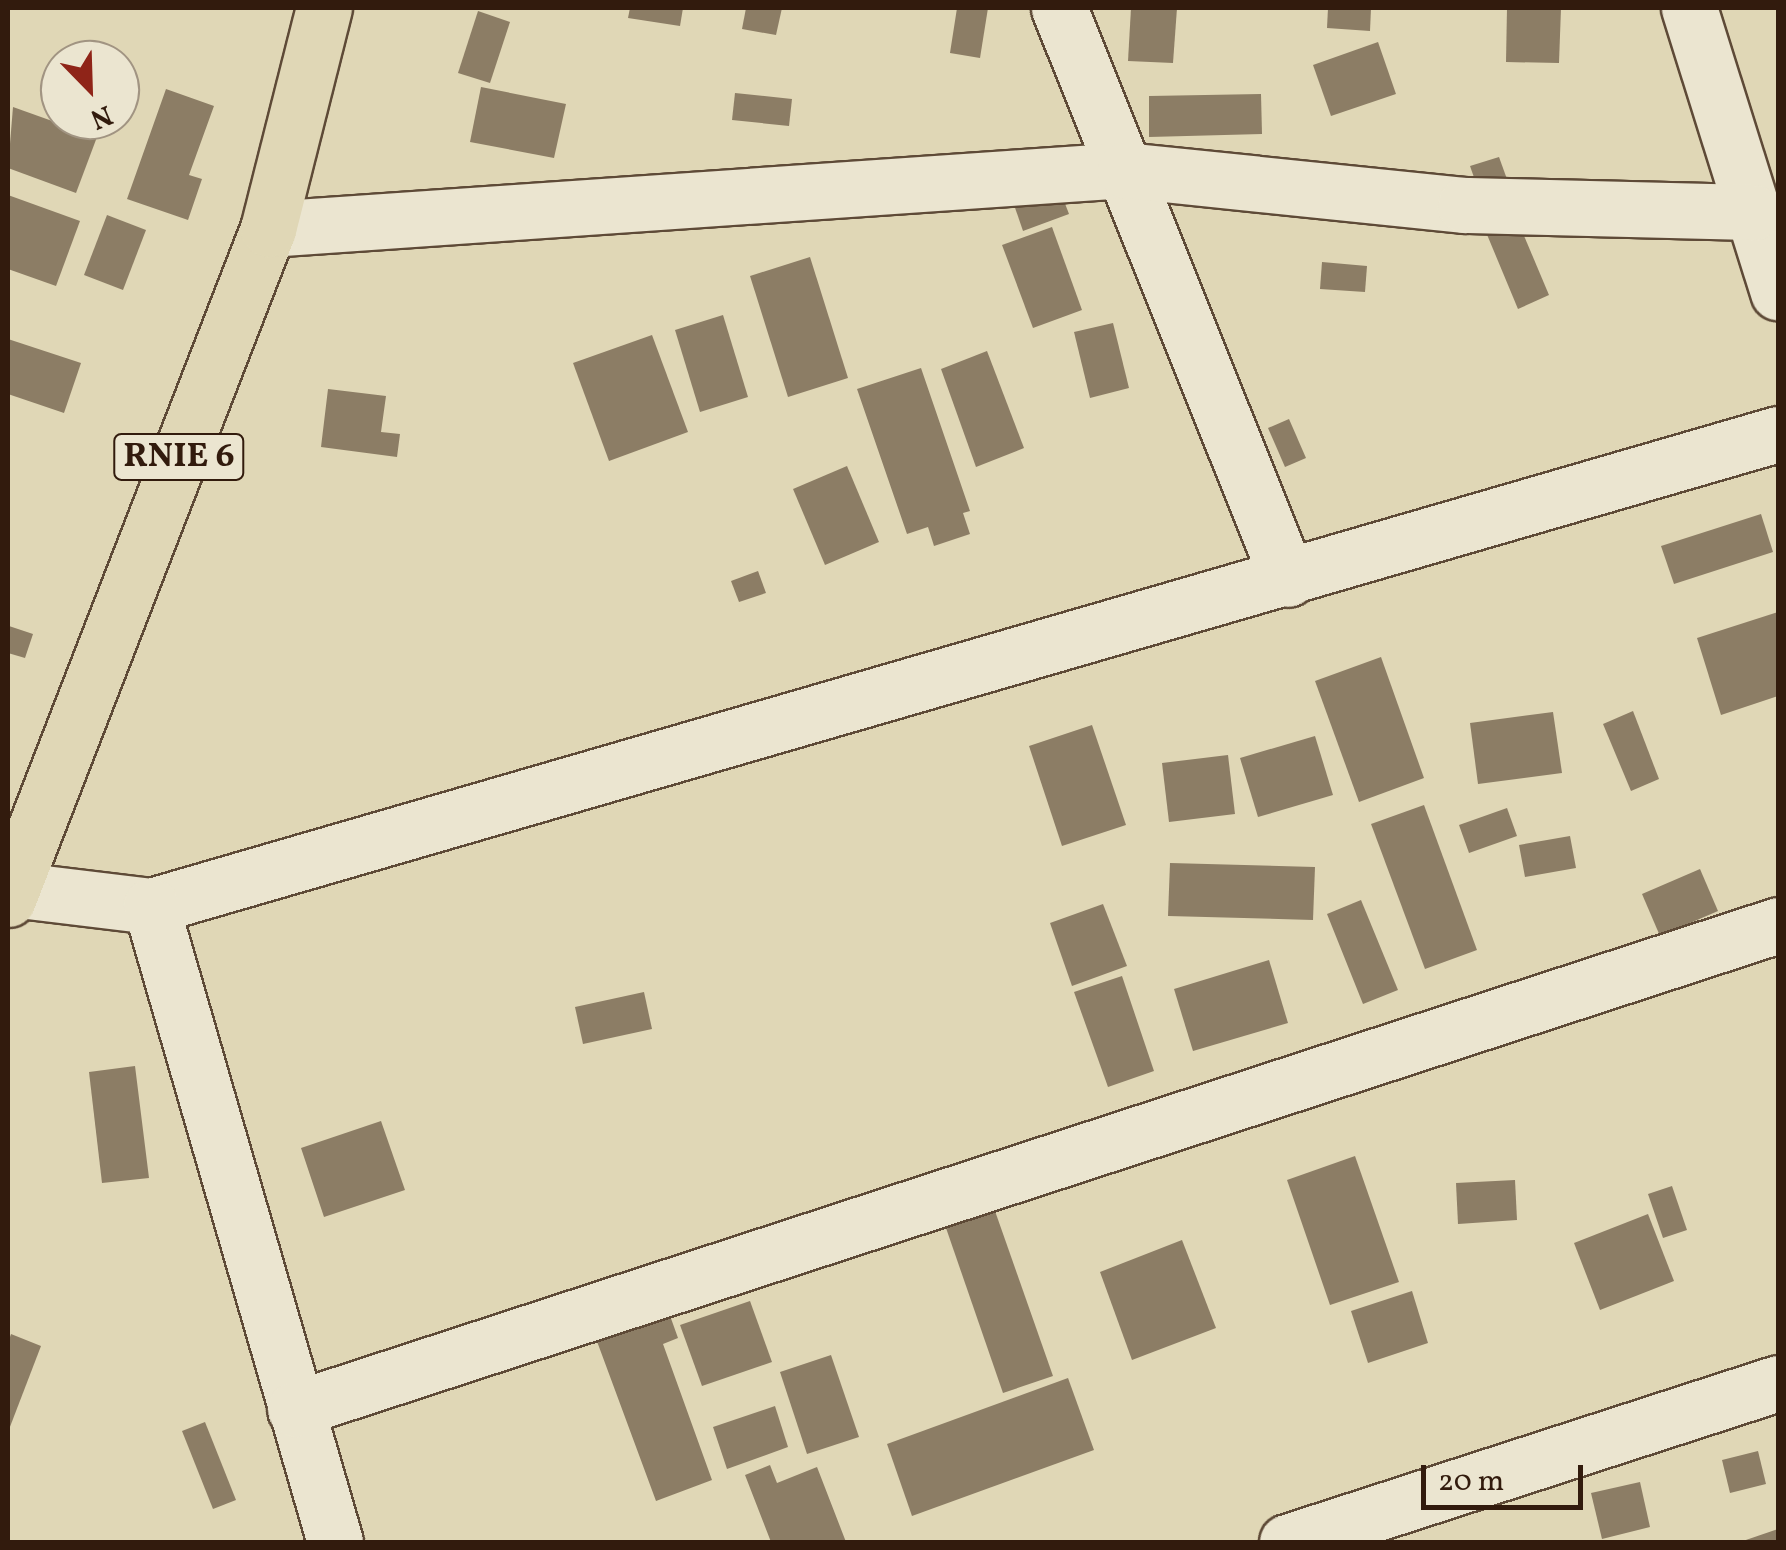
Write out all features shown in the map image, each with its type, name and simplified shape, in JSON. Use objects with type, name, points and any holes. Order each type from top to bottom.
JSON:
[{"type":"main road","name":"RNIE 6","points":[[9,894],[268,229],[324,8]]},
{"type":"street","points":[[1059,8],[1288,579]]},
{"type":"street","points":[[1689,8],[1778,292]]},
{"type":"street","points":[[268,229],[1125,170],[1464,206],[1753,212]]},
{"type":"street","points":[[9,894],[151,906],[1778,434]]},
{"type":"street","points":[[151,906],[335,1542]]},
{"type":"street","points":[[295,1409],[1778,926]]},
{"type":"street","points":[[1287,1542],[1778,1383]]},
{"type":"building","points":[[630,8],[683,8],[680,26],[628,18]]},
{"type":"building","points":[[746,8],[782,8],[776,35],[742,29]]},
{"type":"building","points":[[957,8],[988,8],[980,58],[950,53]]},
{"type":"building","points":[[1131,8],[1177,8],[1173,63],[1128,61]]},
{"type":"building","points":[[1328,8],[1371,8],[1370,31],[1327,28]]},
{"type":"building","points":[[1507,8],[1561,8],[1559,63],[1506,62]]},
{"type":"building","points":[[478,11],[510,22],[490,83],[458,73]]},
{"type":"building","points":[[1378,42],[1396,94],[1331,116],[1313,65]]},
{"type":"building","points":[[481,87],[566,104],[554,158],[470,142]]},
{"type":"building","points":[[166,89],[214,106],[189,175],[202,179],[188,220],[127,199]]},
{"type":"building","points":[[735,93],[792,99],[789,126],[732,120]]},
{"type":"building","points":[[1261,94],[1262,134],[1149,137],[1149,96]]},
{"type":"building","points":[[13,107],[40,117],[40,140],[96,140],[76,193],[8,168]]},
{"type":"building","points":[[1499,157],[1512,193],[1483,203],[1470,166]]},
{"type":"building","points":[[1056,180],[1069,214],[1023,231],[1011,196]]},
{"type":"building","points":[[8,195],[80,221],[56,286],[8,269]]},
{"type":"building","points":[[1514,212],[1549,295],[1518,309],[1483,225]]},
{"type":"building","points":[[107,215],[146,230],[123,290],[84,275]]},
{"type":"building","points":[[1052,227],[1082,310],[1033,328],[1002,245]]},
{"type":"building","points":[[810,257],[848,378],[788,397],[750,276]]},
{"type":"building","points":[[1322,262],[1367,266],[1365,292],[1320,289]]},
{"type":"building","points":[[723,315],[748,397],[700,412],[675,330]]},
{"type":"building","points":[[1113,323],[1129,388],[1090,398],[1074,332]]},
{"type":"building","points":[[652,335],[688,432],[609,461],[573,363]]},
{"type":"building","points":[[8,339],[81,363],[64,413],[8,394]]},
{"type":"building","points":[[987,351],[1024,448],[976,467],[941,369]]},
{"type":"building","points":[[921,368],[970,511],[963,513],[970,534],[934,546],[928,527],[907,534],[857,389]]},
{"type":"building","points":[[328,389],[386,396],[381,432],[400,434],[397,457],[321,447]]},
{"type":"building","points":[[1289,419],[1306,458],[1285,467],[1268,428]]},
{"type":"building","points":[[847,466],[879,542],[825,565],[793,489]]},
{"type":"building","points":[[1761,514],[1773,552],[1674,584],[1661,546]]},
{"type":"building","points":[[758,571],[766,593],[739,602],[731,581]]},
{"type":"building","points":[[1778,612],[1778,696],[1721,715],[1697,638]]},
{"type":"building","points":[[9,626],[33,634],[25,658],[8,653]]},
{"type":"building","points":[[1381,657],[1424,778],[1359,802],[1315,681]]},
{"type":"building","points":[[1633,711],[1659,779],[1631,791],[1603,724]]},
{"type":"building","points":[[1553,712],[1562,773],[1478,784],[1470,723]]},
{"type":"building","points":[[1092,725],[1126,825],[1062,846],[1029,746]]},
{"type":"building","points":[[1315,736],[1333,795],[1258,817],[1240,758]]},
{"type":"building","points":[[1228,755],[1235,814],[1169,822],[1162,763]]},
{"type":"building","points":[[1424,805],[1477,950],[1425,969],[1371,824]]},
{"type":"building","points":[[1507,808],[1517,836],[1469,853],[1459,825]]},
{"type":"building","points":[[1570,836],[1576,868],[1525,877],[1519,845]]},
{"type":"building","points":[[1170,863],[1315,867],[1313,920],[1168,916]]},
{"type":"building","points":[[1700,869],[1718,911],[1660,936],[1642,894]]},
{"type":"building","points":[[1361,900],[1398,990],[1363,1004],[1327,914]]},
{"type":"building","points":[[1103,904],[1127,966],[1072,986],[1050,923]]},
{"type":"building","points":[[1269,960],[1288,1023],[1193,1051],[1174,989]]},
{"type":"building","points":[[1122,976],[1154,1071],[1108,1087],[1074,992]]},
{"type":"building","points":[[644,992],[652,1029],[583,1044],[575,1007]]},
{"type":"building","points":[[135,1066],[149,1178],[102,1183],[89,1072]]},
{"type":"building","points":[[381,1121],[405,1190],[324,1217],[301,1148]]},
{"type":"building","points":[[1355,1156],[1399,1282],[1330,1305],[1287,1180]]},
{"type":"building","points":[[1515,1180],[1517,1220],[1458,1224],[1456,1183]]},
{"type":"building","points":[[1672,1186],[1687,1230],[1663,1238],[1648,1194]]},
{"type":"building","points":[[995,1211],[1053,1376],[1003,1393],[946,1228]]},
{"type":"building","points":[[1648,1214],[1674,1281],[1600,1310],[1574,1243]]},
{"type":"building","points":[[1182,1240],[1216,1328],[1132,1360],[1100,1272]]},
{"type":"building","points":[[1412,1291],[1428,1343],[1368,1363],[1351,1311]]},
{"type":"building","points":[[750,1301],[772,1362],[702,1386],[680,1325]]},
{"type":"building","points":[[668,1310],[678,1338],[663,1344],[712,1480],[656,1501],[595,1336]]},
{"type":"building","points":[[11,1334],[41,1346],[8,1432],[8,1343]]},
{"type":"building","points":[[831,1355],[859,1437],[807,1454],[780,1372]]},
{"type":"building","points":[[1068,1378],[1094,1450],[912,1516],[887,1444]]},
{"type":"building","points":[[775,1406],[788,1447],[727,1469],[713,1427]]},
{"type":"building","points":[[205,1422],[236,1500],[213,1509],[182,1431]]},
{"type":"building","points":[[1758,1451],[1766,1484],[1730,1493],[1722,1460]]},
{"type":"building","points":[[770,1465],[777,1483],[817,1467],[846,1542],[771,1542],[745,1475]]},
{"type":"building","points":[[1640,1482],[1650,1527],[1602,1539],[1591,1493]]},
{"type":"building","points":[[1778,1529],[1778,1542],[1740,1542]]}]
